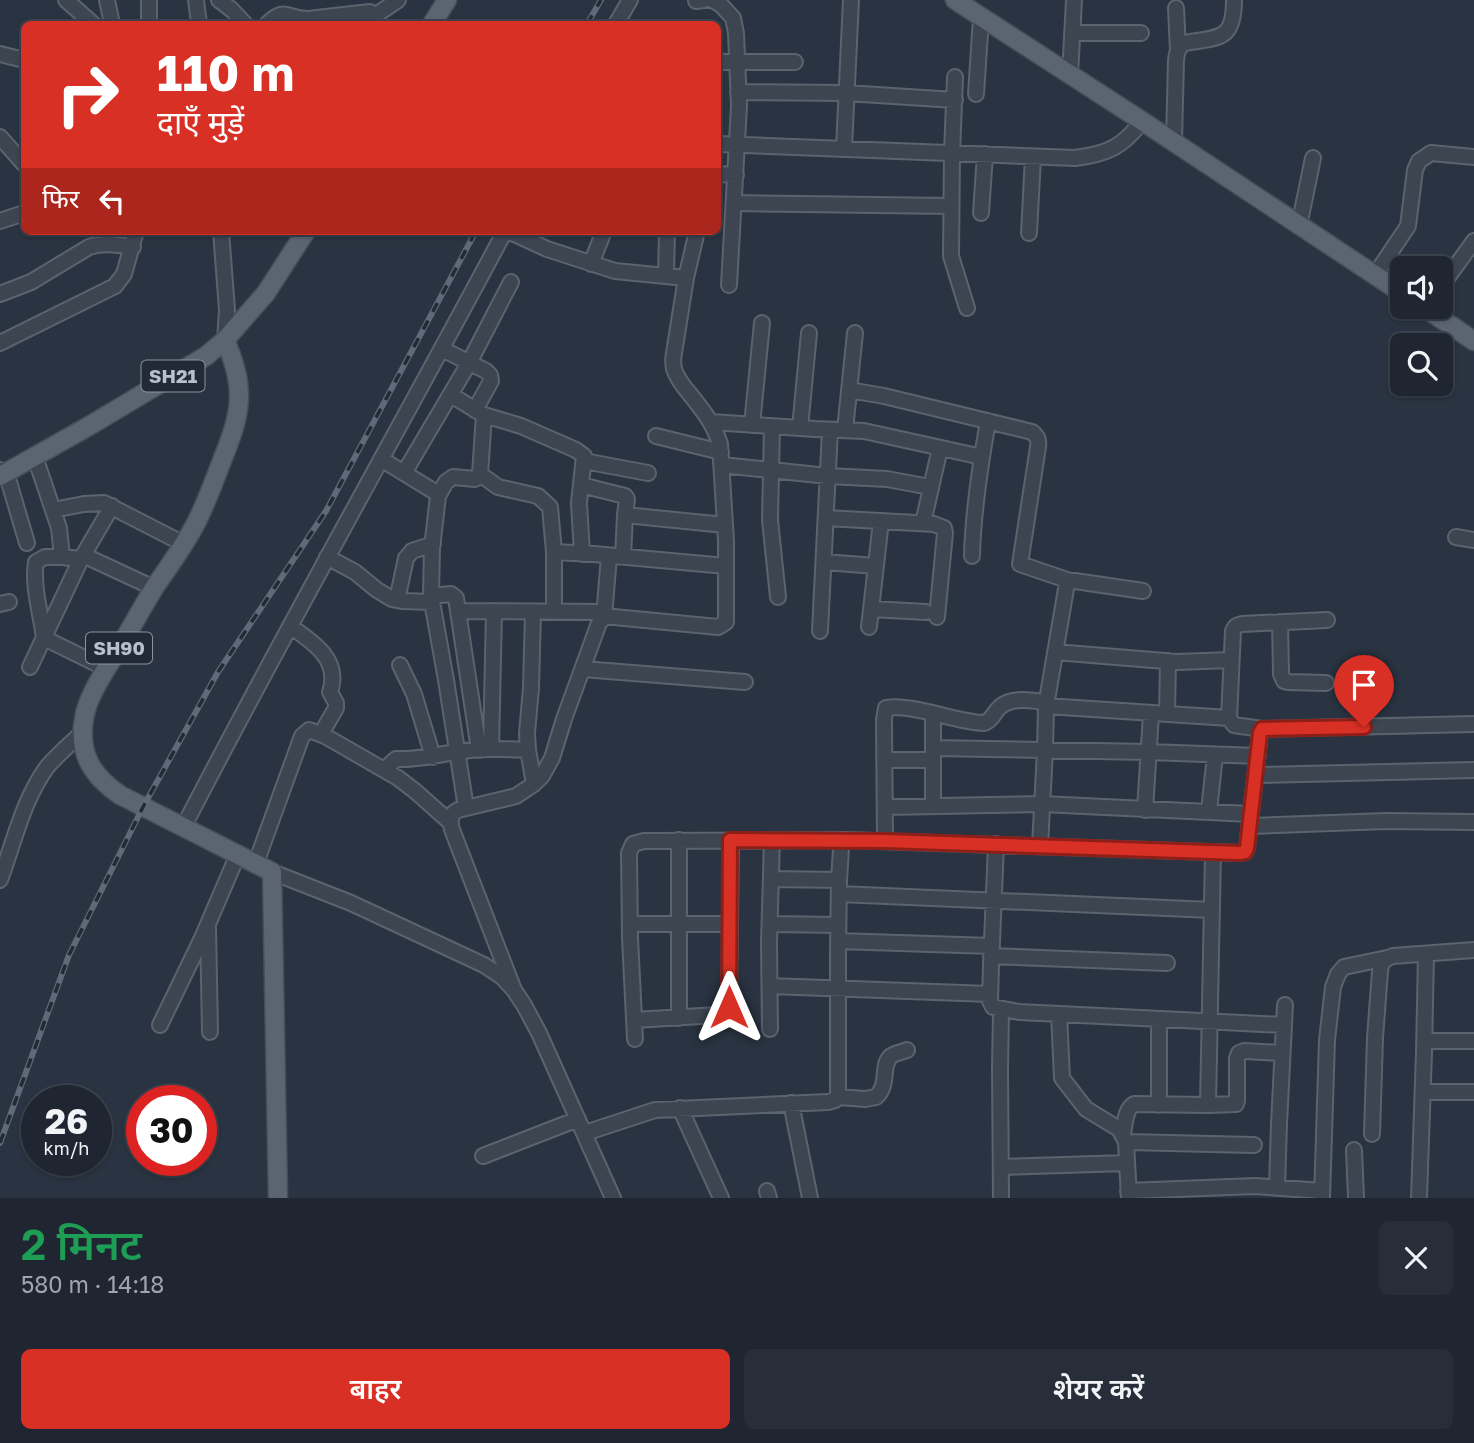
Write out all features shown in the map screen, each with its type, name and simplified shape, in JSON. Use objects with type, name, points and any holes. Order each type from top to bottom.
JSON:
[{"type":"main road","points":[[434,21],[447,0]]},
{"type":"main road","points":[[955,0],[1390,285]]},
{"type":"main road","name":"SH21","points":[[2,473],[89,426],[195,362],[226,340],[266,293],[303,235]]},
{"type":"main road","points":[[1442,319],[1474,341]]},
{"type":"main road","name":"SH90","points":[[226,340],[238,379],[236,418],[197,521],[154,588],[89,702],[84,717],[84,749],[94,773],[120,795],[272,872]]},
{"type":"main road","points":[[272,872],[278,1198]]},
{"type":"street","points":[[66,0],[90,21]]},
{"type":"street","points":[[107,0],[110,21]]},
{"type":"street","points":[[149,0],[149,21]]},
{"type":"street","points":[[196,0],[199,21]]},
{"type":"street","points":[[219,0],[242,21]]},
{"type":"street","points":[[270,21],[282,13],[299,19],[370,14],[398,0]]},
{"type":"street","points":[[618,21],[630,0]]},
{"type":"street","points":[[696,1],[704,0]]},
{"type":"street","points":[[712,0],[733,18],[736,33],[737,145],[729,285]]},
{"type":"street","points":[[844,148],[851,0]]},
{"type":"street","points":[[1070,75],[1074,0]]},
{"type":"street","points":[[1174,142],[1178,51],[1185,43],[1218,37],[1225,33],[1232,21],[1234,0]]},
{"type":"street","points":[[1176,8],[1178,51]]},
{"type":"street","points":[[976,94],[981,18]]},
{"type":"street","points":[[1072,33],[1141,33]]},
{"type":"street","points":[[0,54],[21,59]]},
{"type":"street","points":[[721,62],[795,62]]},
{"type":"street","points":[[955,77],[951,256],[967,308]]},
{"type":"street","points":[[738,92],[846,93],[955,100]]},
{"type":"street","points":[[721,144],[1075,158],[1115,148],[1126,140],[1142,121]]},
{"type":"street","points":[[0,137],[21,161]]},
{"type":"street","points":[[1375,275],[1408,226],[1415,170],[1419,161],[1431,153],[1474,157]]},
{"type":"street","points":[[981,213],[985,154]]},
{"type":"street","points":[[1029,233],[1033,157]]},
{"type":"street","points":[[1299,226],[1313,158]]},
{"type":"street","points":[[721,174],[736,175]]},
{"type":"street","points":[[734,203],[951,206]]},
{"type":"street","points":[[0,221],[21,214]]},
{"type":"street","points":[[0,343],[115,286],[124,274],[135,235]]},
{"type":"street","points":[[221,235],[227,310],[226,340]]},
{"type":"street","points":[[184,826],[327,557],[504,235]]},
{"type":"street","points":[[515,235],[547,249],[615,271],[686,278]]},
{"type":"street","points":[[591,264],[602,235]]},
{"type":"street","points":[[666,275],[667,235]]},
{"type":"street","points":[[458,611],[604,615],[718,628],[726,622],[722,458],[717,433],[674,371],[674,353],[686,278],[696,235]]},
{"type":"street","points":[[1453,270],[1474,241]]},
{"type":"street","points":[[0,294],[31,282],[97,244],[133,247]]},
{"type":"street","points":[[404,473],[469,363],[511,282]]},
{"type":"street","points":[[752,425],[762,323]]},
{"type":"street","points":[[800,428],[808,333]]},
{"type":"street","points":[[820,631],[828,476],[849,390],[855,333]]},
{"type":"street","points":[[442,349],[486,371],[491,380],[479,413],[483,446],[480,474],[475,479],[449,478],[438,496],[433,544],[431,599],[466,808]]},
{"type":"street","points":[[849,390],[1032,432],[1039,441],[1020,564],[1070,581],[1143,591]]},
{"type":"street","points":[[451,395],[479,413],[521,426],[576,450],[583,456],[579,520],[582,554]]},
{"type":"street","points":[[972,556],[972,535],[988,421]]},
{"type":"street","points":[[711,422],[878,433],[982,457]]},
{"type":"street","points":[[772,426],[770,537],[778,597]]},
{"type":"street","points":[[656,436],[771,471],[877,478],[930,487]]},
{"type":"street","points":[[923,523],[940,448]]},
{"type":"street","points":[[35,457],[59,528],[62,557]]},
{"type":"street","points":[[381,459],[438,496]]},
{"type":"street","points":[[584,461],[648,473]]},
{"type":"street","points":[[2,473],[27,543]]},
{"type":"street","points":[[480,474],[498,487],[533,494],[550,507],[554,552],[554,612]]},
{"type":"street","points":[[581,485],[628,499],[604,615],[552,758],[547,769],[534,784],[507,799],[466,808],[453,813],[450,818],[514,990],[539,1033],[613,1198]]},
{"type":"street","points":[[53,510],[96,502],[112,506],[184,544]]},
{"type":"street","points":[[30,667],[82,557],[112,506]]},
{"type":"street","points":[[625,515],[725,525]]},
{"type":"street","points":[[826,518],[923,523],[944,528],[931,615],[871,609]]},
{"type":"street","points":[[869,627],[881,521]]},
{"type":"street","points":[[1456,537],[1474,540]]},
{"type":"street","points":[[397,600],[408,554],[433,544]]},
{"type":"street","points":[[554,552],[726,566]]},
{"type":"street","points":[[44,638],[37,593],[36,562],[45,557],[82,557],[154,588]]},
{"type":"street","points":[[327,557],[346,566],[382,594],[397,600],[431,599],[451,594],[456,598],[485,750]]},
{"type":"street","points":[[824,562],[876,566]]},
{"type":"street","points":[[1040,846],[1046,704],[1066,587],[1070,581]]},
{"type":"street","points":[[485,750],[494,611]]},
{"type":"street","points":[[533,612],[527,733],[534,784]]},
{"type":"street","points":[[1327,620],[1238,625],[1233,631],[1231,660],[1229,718],[1234,725],[1262,729],[1474,724]]},
{"type":"street","points":[[1280,622],[1282,678],[1288,682],[1326,683]]},
{"type":"street","points":[[290,626],[316,644],[333,675],[330,692],[337,703],[336,708],[321,734]]},
{"type":"street","points":[[44,638],[107,669]]},
{"type":"street","points":[[1055,652],[1168,661],[1231,660]]},
{"type":"street","points":[[1167,714],[1168,661]]},
{"type":"street","points":[[400,665],[414,694],[433,757]]},
{"type":"street","points":[[583,669],[745,682]]},
{"type":"street","points":[[885,841],[886,708],[909,709],[977,723],[988,722],[1006,703],[1026,700],[1046,704],[1229,718]]},
{"type":"street","points":[[1146,810],[1151,713]]},
{"type":"street","points":[[933,714],[933,806]]},
{"type":"street","points":[[635,1039],[630,849],[639,841],[848,840],[1240,853],[1247,848],[1262,729]]},
{"type":"street","points":[[256,863],[302,736],[309,730],[321,734],[384,770],[415,791],[451,823]]},
{"type":"street","points":[[0,880],[7,834],[57,756],[83,732]]},
{"type":"street","points":[[384,770],[396,759],[411,760],[485,750],[528,750]]},
{"type":"street","points":[[884,760],[934,754],[1045,750],[1258,756]]},
{"type":"street","points":[[1209,811],[1215,755]]},
{"type":"street","points":[[1256,775],[1474,770]]},
{"type":"street","points":[[885,807],[1042,804],[1209,811],[1251,820],[1474,822]]},
{"type":"street","points":[[679,840],[679,1018]]},
{"type":"street","points":[[634,1020],[722,1015],[727,1011],[730,840]]},
{"type":"street","points":[[771,1029],[772,840]]},
{"type":"street","points":[[838,1097],[839,887],[841,849],[843,843],[848,840]]},
{"type":"street","points":[[996,844],[990,993],[993,1007],[1001,1010],[1059,1014],[1284,1026]]},
{"type":"street","points":[[1208,1105],[1213,853]]},
{"type":"street","points":[[160,1025],[238,854]]},
{"type":"street","points":[[272,872],[351,903],[484,965],[502,977],[514,990]]},
{"type":"street","points":[[771,879],[994,900],[1212,910]]},
{"type":"street","points":[[208,923],[210,1032]]},
{"type":"street","points":[[630,925],[730,924]]},
{"type":"street","points":[[770,924],[838,925]]},
{"type":"street","points":[[838,941],[1167,963]]},
{"type":"street","points":[[1282,1053],[1239,1053],[1236,1104],[1130,1106],[1125,1138],[1128,1194],[1255,1186],[1322,1194],[1327,1040],[1333,987],[1338,974],[1344,967],[1393,956],[1474,950]]},
{"type":"street","points":[[1419,1198],[1426,954]]},
{"type":"street","points":[[1372,1134],[1380,971],[1382,961],[1387,958]]},
{"type":"street","points":[[770,986],[990,993]]},
{"type":"street","points":[[1277,1187],[1285,1005]]},
{"type":"street","points":[[1001,1010],[1001,1198]]},
{"type":"street","points":[[1059,1014],[1062,1078],[1086,1109],[1115,1126],[1125,1138],[1254,1145]]},
{"type":"street","points":[[1159,1019],[1159,1105]]},
{"type":"street","points":[[1424,1041],[1474,1041]]},
{"type":"street","points":[[584,1133],[655,1110],[828,1102],[838,1097],[876,1097],[883,1090],[889,1058],[907,1050]]},
{"type":"street","points":[[1423,1092],[1474,1092]]},
{"type":"street","points":[[791,1103],[810,1198]]},
{"type":"street","points":[[680,1108],[721,1198]]},
{"type":"street","points":[[483,1156],[578,1119]]},
{"type":"street","points":[[1354,1150],[1356,1198]]},
{"type":"street","points":[[1001,1167],[1127,1164]]},
{"type":"railway","points":[[589,21],[601,0]]},
{"type":"railway","points":[[0,1143],[69,955],[143,807],[218,672],[326,511],[474,235]]},
{"type":"route","points":[[729,1007],[730,840],[848,840],[1240,853],[1247,848],[1262,729],[1364,727]]}]
